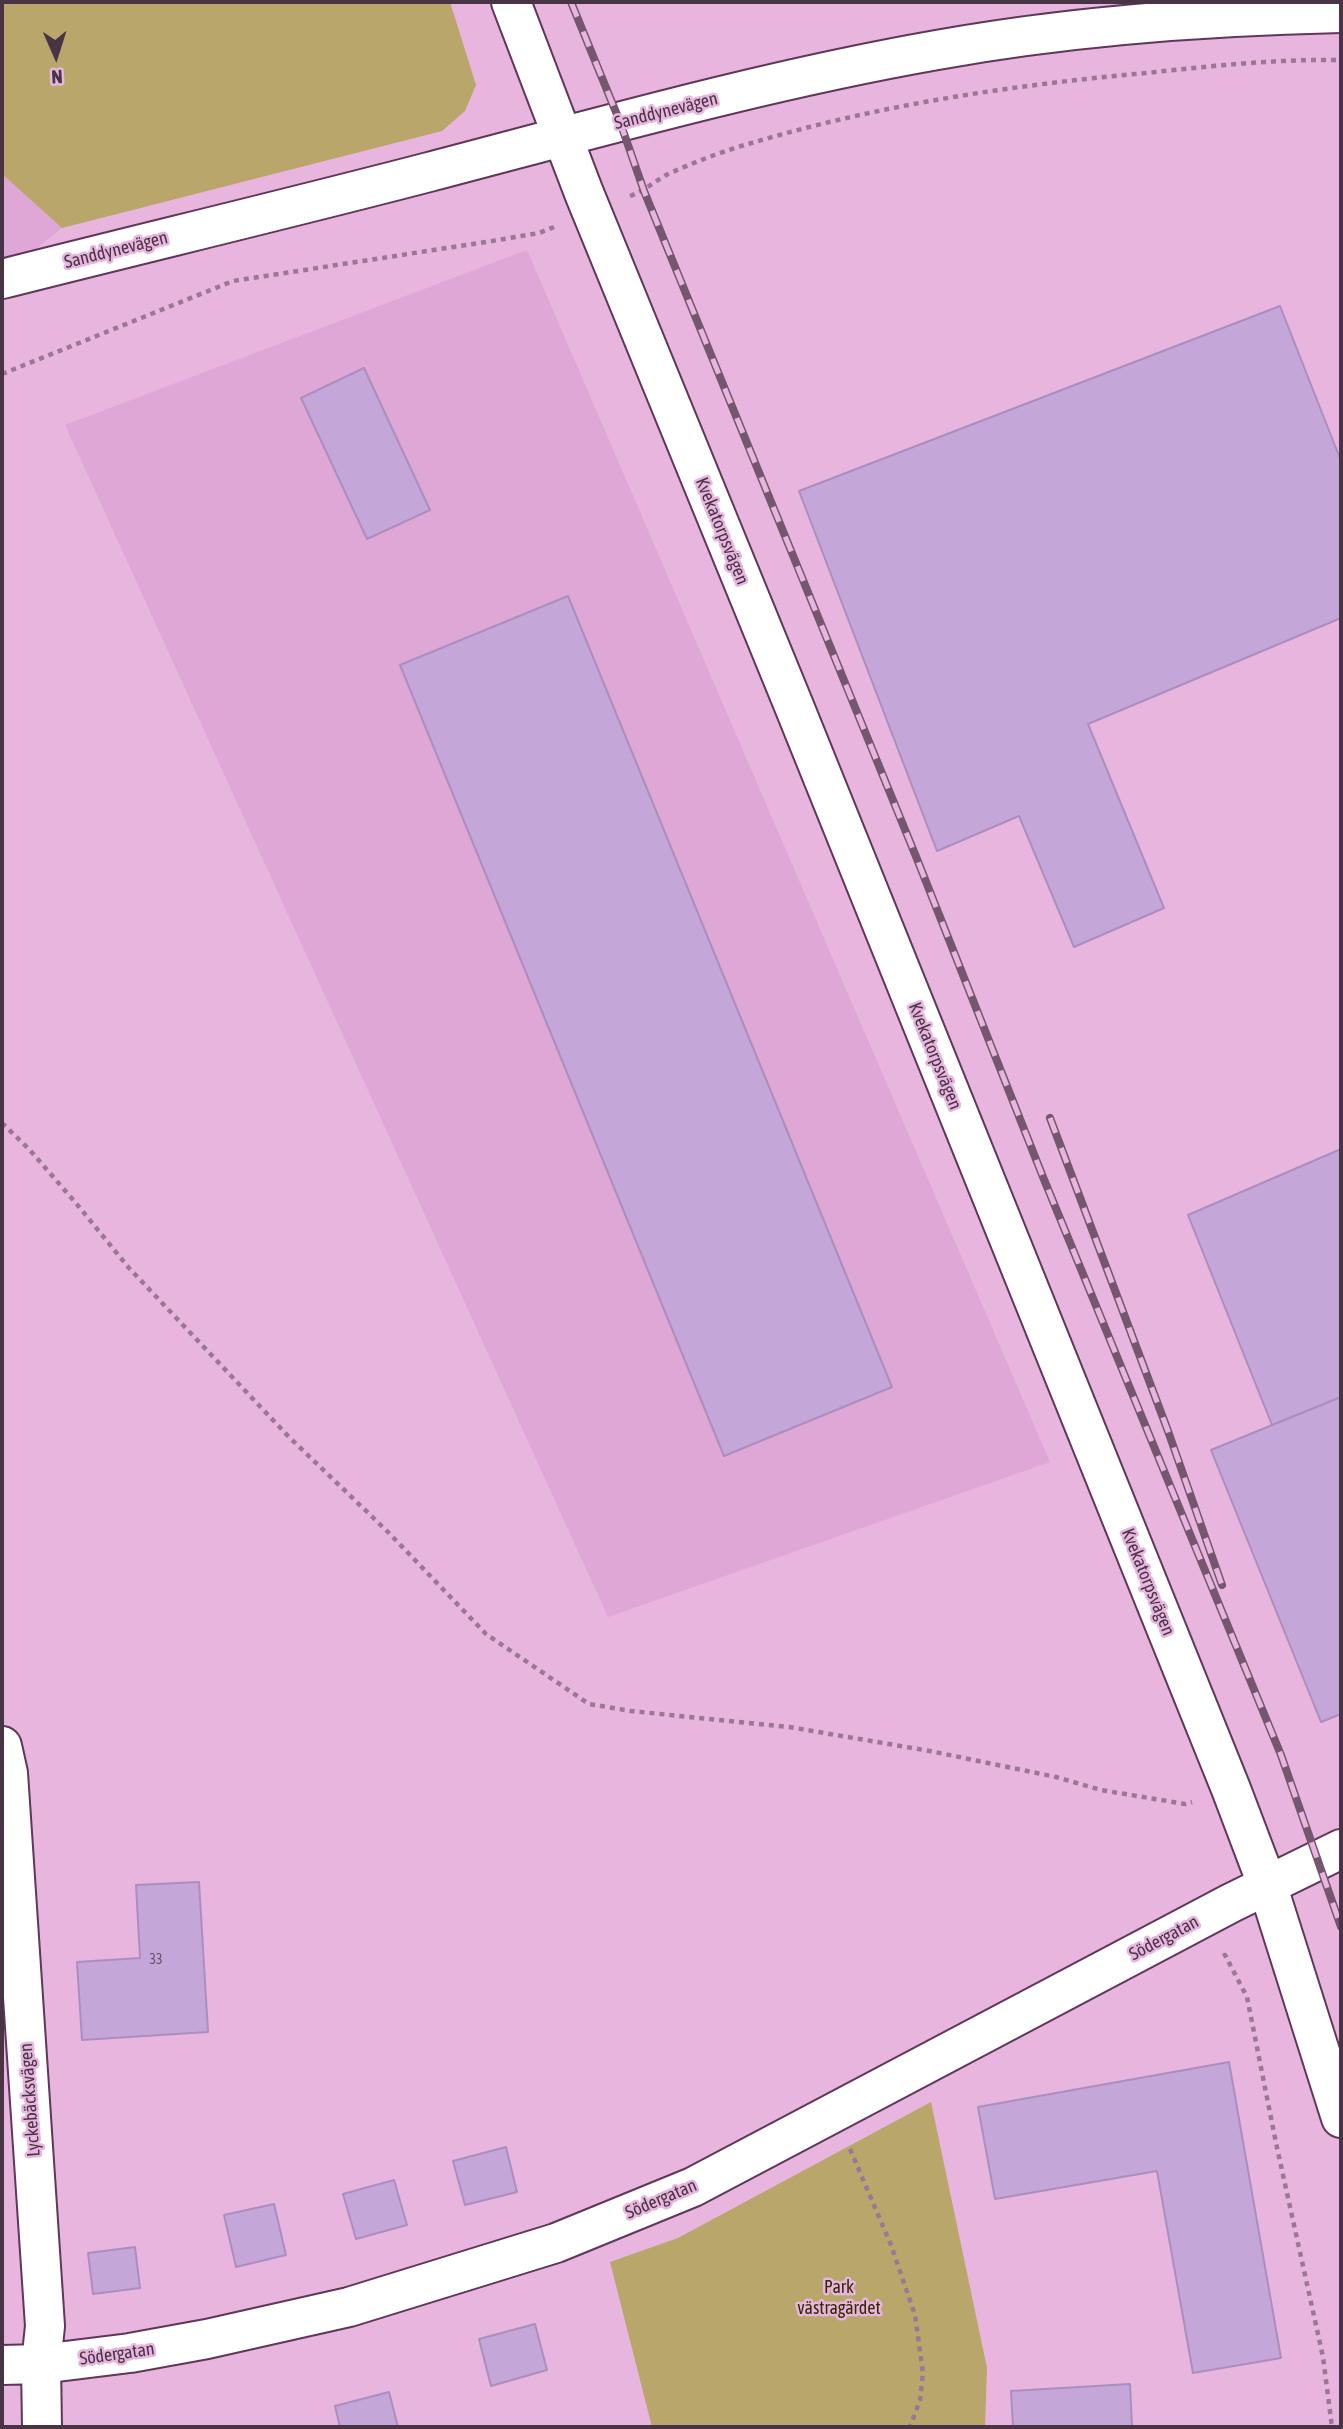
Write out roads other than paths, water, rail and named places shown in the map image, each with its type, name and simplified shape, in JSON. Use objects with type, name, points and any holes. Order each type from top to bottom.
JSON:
[{"type":"street","name":"Kvekatorpsvägen","points":[[511,2],[562,137],[1231,1789],[1267,1884],[1341,2118]]},
{"type":"street","name":"Sanddynevägen","points":[[2,279],[793,80],[937,50],[1063,31],[1252,15],[1341,13]]},
{"type":"street","name":"Lyckebäcksvägen","points":[[5,1760],[46,2326],[41,2364],[42,2427]]},
{"type":"street","name":"Södergatan","points":[[2,2365],[41,2364],[195,2342],[349,2306],[556,2243],[693,2187],[1267,1884],[1341,1849]]},
{"type":"railway","points":[[571,2],[620,122],[644,191],[917,859],[1043,1177],[1281,1755],[1341,1927]]},
{"type":"railway","points":[[1050,1118],[1168,1431],[1222,1585]]},
{"type":"park label","name":"Park västragärdet","points":[[839,2297]]}]
